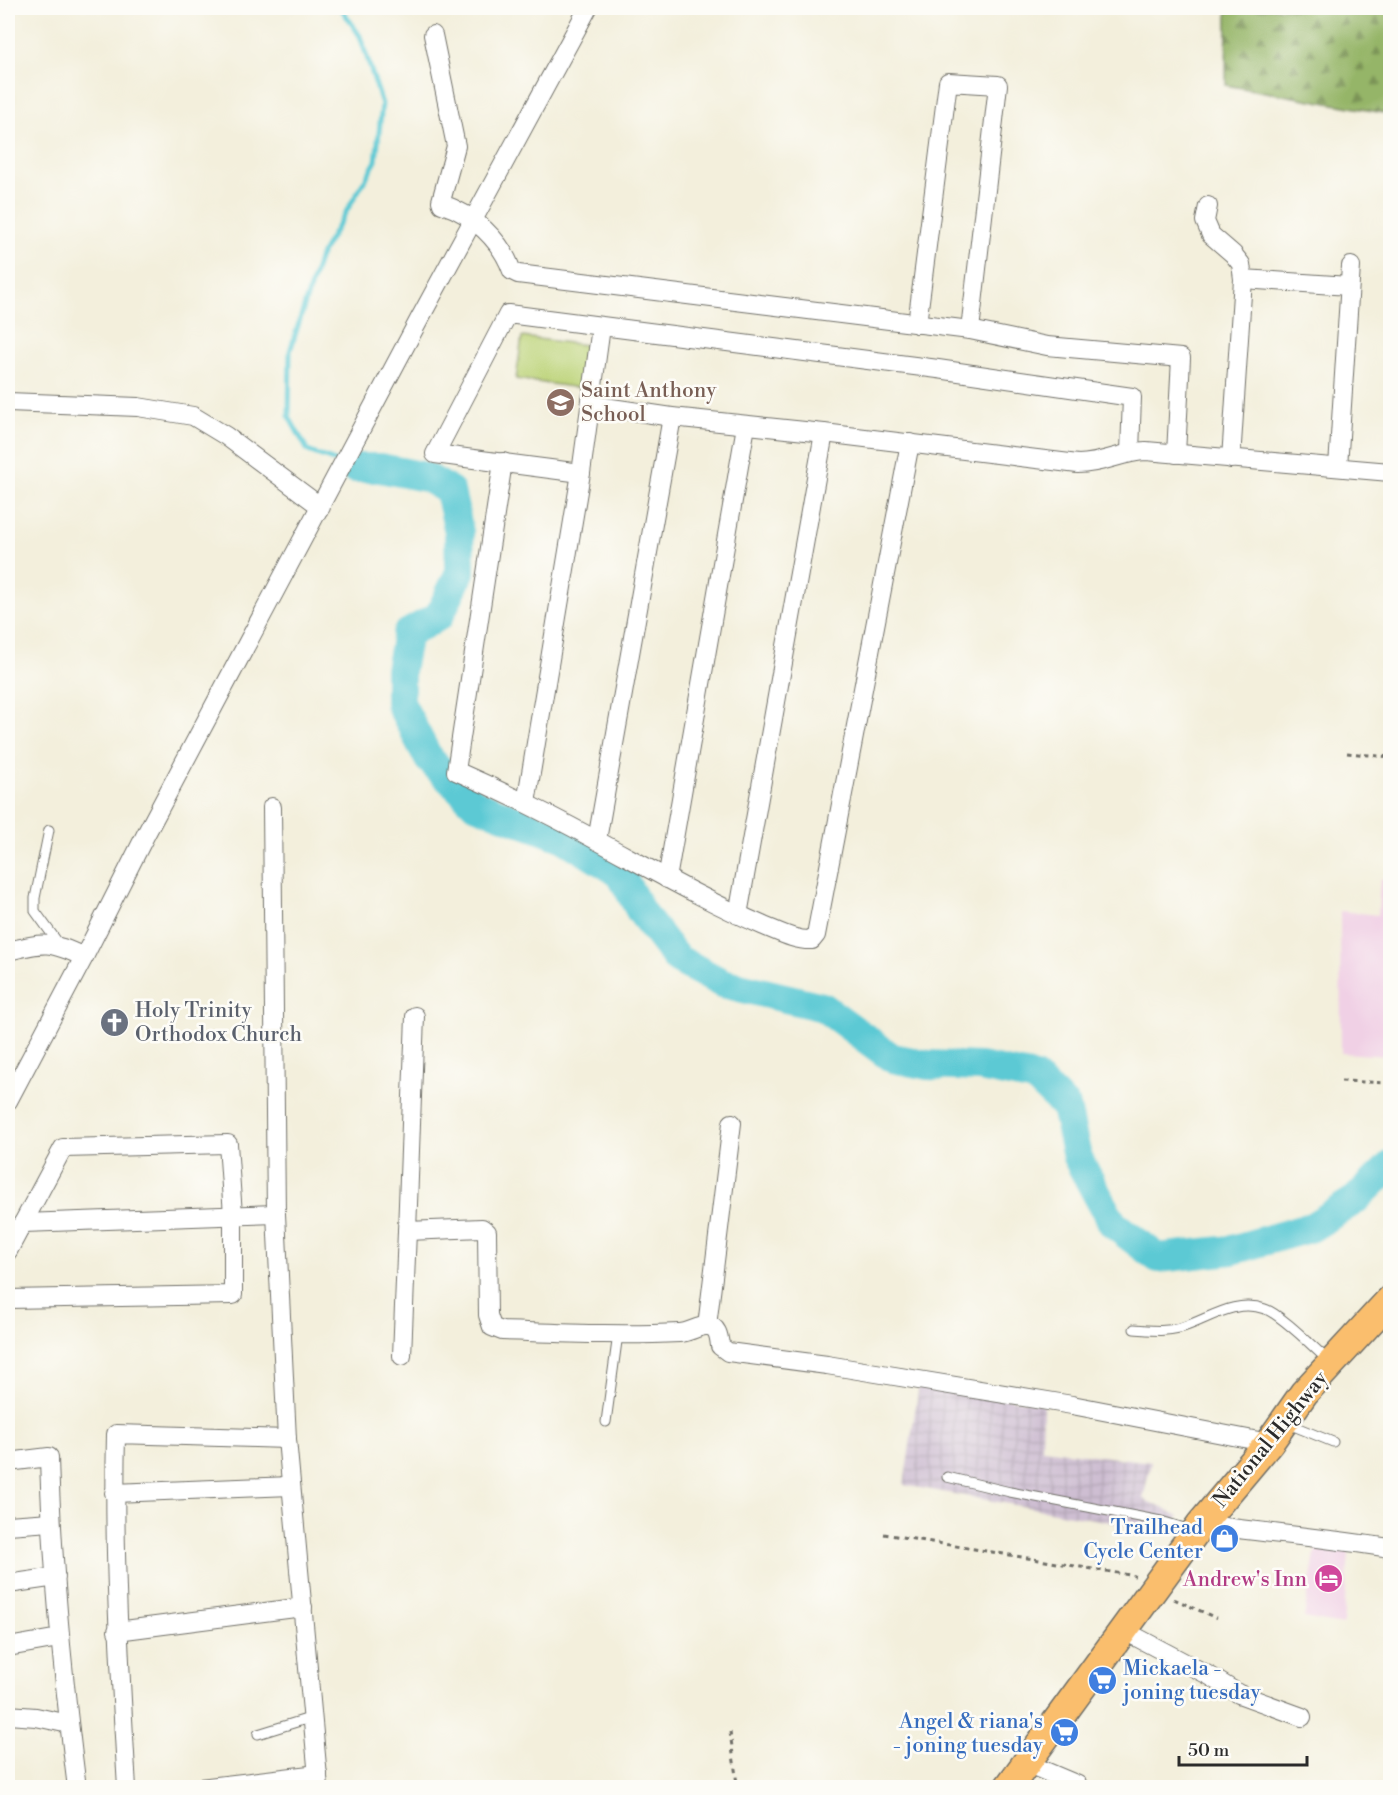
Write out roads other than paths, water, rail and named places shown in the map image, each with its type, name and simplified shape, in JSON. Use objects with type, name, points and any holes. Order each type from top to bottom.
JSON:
[{"type":"main road","name":"National Highway","points":[[1008,1788],[1199,1528],[1276,1432],[1304,1393],[1390,1300]]},
{"type":"street","points":[[8,1101],[146,834],[588,8]]},
{"type":"street","points":[[434,35],[456,146],[441,201],[442,204],[473,220],[496,242],[512,271],[518,274],[970,330],[1047,346],[1182,358],[1176,454]]},
{"type":"street","points":[[916,324],[948,82],[998,85],[970,330]]},
{"type":"street","points":[[1208,206],[1205,221],[1211,235],[1233,254],[1240,264],[1243,279],[1231,459]]},
{"type":"street","points":[[1338,467],[1351,267]]},
{"type":"street","points":[[1243,279],[1349,286]]},
{"type":"street","points":[[580,473],[435,454],[508,314],[938,369],[1132,397],[1130,452]]},
{"type":"street","points":[[526,802],[591,405],[601,327]]},
{"type":"street","points":[[8,402],[138,407],[194,416],[322,504]]},
{"type":"street","points":[[591,405],[746,426],[824,433],[1078,464],[1091,464],[1130,452],[1146,451],[1390,472]]},
{"type":"street","points":[[597,840],[672,417]]},
{"type":"street","points":[[667,879],[746,426]]},
{"type":"street","points":[[738,915],[824,433]]},
{"type":"street","points":[[503,462],[456,771],[526,802],[738,915],[806,941],[812,940],[816,935],[910,444]]},
{"type":"street","points":[[200,1788],[318,1781],[287,1439],[276,1214],[272,807]]},
{"type":"street","points":[[8,951],[36,944],[50,944],[61,946],[84,957]]},
{"type":"street","points":[[402,1356],[415,1016]]},
{"type":"street","points":[[707,1326],[732,1123]]},
{"type":"street","points":[[8,1251],[63,1148],[228,1144],[233,1295],[8,1299]]},
{"type":"street","points":[[23,1223],[276,1214]]},
{"type":"street","points":[[406,1231],[482,1228],[487,1232],[488,1315],[492,1327],[502,1331],[683,1333],[707,1326],[714,1328],[719,1335],[720,1346],[728,1352],[827,1365],[1072,1405],[1276,1432]]},
{"type":"street","points":[[127,1788],[117,1631],[114,1493],[116,1434],[287,1439]]},
{"type":"street","points":[[8,1462],[49,1457],[59,1638],[77,1788]]},
{"type":"street","points":[[114,1493],[291,1486]]},
{"type":"street","points":[[8,1525],[51,1522]]},
{"type":"street","points":[[1199,1528],[1346,1541],[1390,1548]]},
{"type":"street","points":[[8,1584],[56,1577]]},
{"type":"street","points":[[117,1631],[303,1607]]},
{"type":"street","points":[[1123,1630],[1239,1694],[1302,1717]]},
{"type":"street","points":[[8,1647],[59,1638]]},
{"type":"street","points":[[8,1715],[36,1717],[69,1724]]},
{"type":"street","points":[[1026,1763],[1078,1785]]},
{"type":"lane","points":[[49,830],[35,898],[35,911],[61,946]]},
{"type":"lane","points":[[1134,1329],[1163,1331],[1182,1327],[1232,1307],[1247,1306],[1265,1309],[1280,1318],[1332,1363]]},
{"type":"lane","points":[[606,1422],[618,1334]]},
{"type":"lane","points":[[1276,1432],[1333,1442]]},
{"type":"lane","points":[[948,1478],[1199,1528]]},
{"type":"lane","points":[[258,1734],[313,1717]]},
{"type":"waterway","points":[[341,8],[360,36],[382,104],[376,161],[320,256],[290,351],[289,417],[308,451],[354,468]]},
{"type":"waterway","points":[[354,468],[380,468],[426,477],[450,491],[459,532],[460,572],[439,616],[407,634],[400,670],[400,703],[429,759],[475,804],[564,838],[620,873],[641,912],[677,959],[722,983],[823,1007],[892,1058],[928,1065],[980,1067],[1035,1078],[1066,1107],[1077,1157],[1113,1224],[1158,1258],[1232,1250],[1312,1227],[1355,1200],[1390,1166]]},
{"type":"place","name":"Saint Anthony School","points":[[560,402]]},
{"type":"place","name":"Holy Trinity Orthodox Church","points":[[114,1022]]},
{"type":"place","name":"Trailhead Cycle Center","points":[[1224,1539]]},
{"type":"place","name":"Andrew's Inn","points":[[1328,1579]]},
{"type":"place","name":"Mickaela - joning tuesday","points":[[1102,1680]]},
{"type":"place","name":"Angel & riana's - joning tuesday","points":[[1064,1733]]}]
